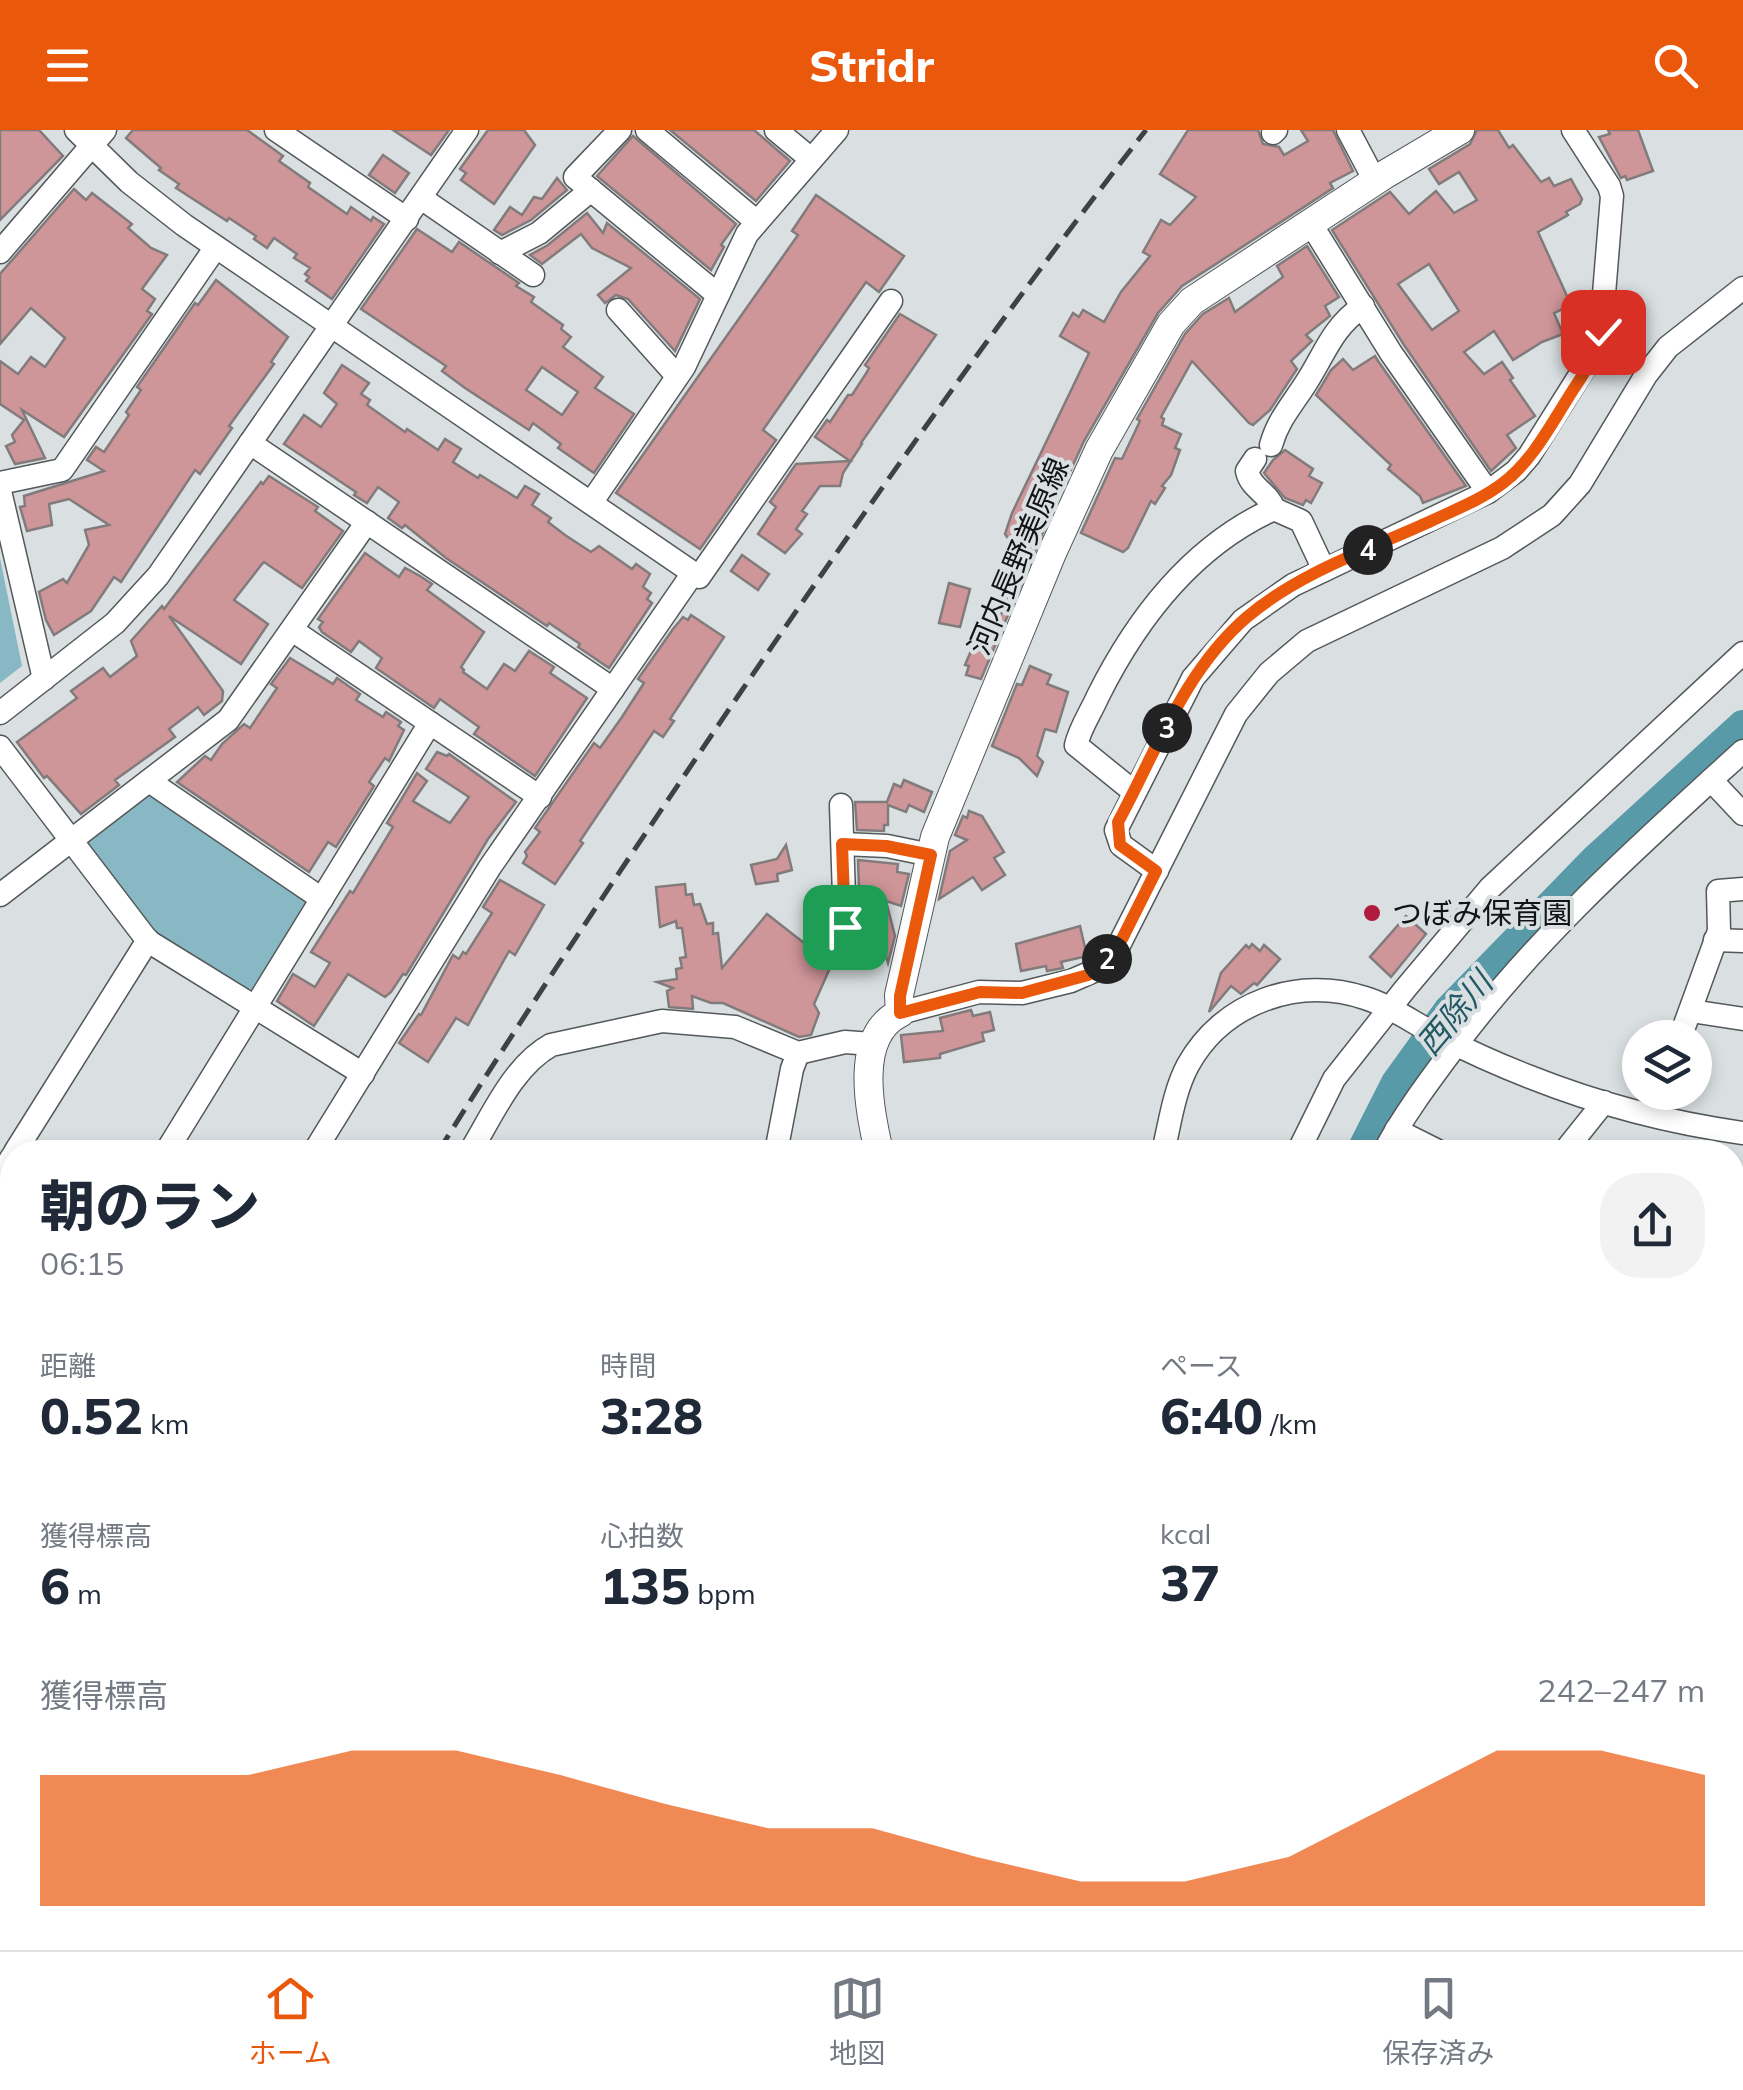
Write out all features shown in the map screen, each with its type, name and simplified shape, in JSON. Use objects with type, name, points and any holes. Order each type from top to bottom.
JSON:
[{"type":"main road","name":"河内長野美原線","points":[[900,1013],[900,996],[935,837],[1084,479],[1171,324],[1204,291],[1460,130]]},
{"type":"main road","points":[[877,1140],[872,1116],[872,1044],[886,1022],[900,1013]]},
{"type":"street","points":[[276,130],[407,219]]},
{"type":"street","points":[[0,713],[115,624],[158,576],[467,130]]},
{"type":"street","points":[[620,130],[576,177],[718,295]]},
{"type":"street","points":[[647,130],[757,222]]},
{"type":"street","points":[[776,130],[811,159]]},
{"type":"street","points":[[592,503],[677,376],[746,234],[836,130]]},
{"type":"street","points":[[1348,130],[1375,181]]},
{"type":"street","points":[[1156,871],[1120,845],[1118,822],[1184,694],[1216,648],[1274,596],[1488,492],[1516,472],[1542,440],[1596,353],[1603,332],[1612,196],[1574,130]]},
{"type":"street","points":[[0,252],[91,135],[157,205],[699,577],[891,301]]},
{"type":"street","points":[[500,253],[538,233],[591,190]]},
{"type":"street","points":[[421,198],[533,276]]},
{"type":"street","points":[[1311,224],[1437,422],[1488,492]]},
{"type":"street","points":[[0,483],[62,470],[216,247]]},
{"type":"street","points":[[900,1013],[980,992],[1022,993],[1088,975],[1119,945],[1236,714],[1269,673],[1307,641],[1502,548],[1552,515],[1580,484],[1646,375],[1668,348],[1743,288]]},
{"type":"street","points":[[1324,570],[1302,521],[1274,509],[1270,498],[1248,478],[1247,471],[1307,382],[1332,334],[1362,306]]},
{"type":"street","points":[[618,310],[677,376]]},
{"type":"street","points":[[250,443],[614,689]]},
{"type":"street","points":[[0,491],[44,679]]},
{"type":"street","points":[[1134,792],[1076,745],[1120,652],[1159,598],[1216,545],[1274,509]]},
{"type":"street","points":[[0,895],[228,720],[367,522]]},
{"type":"street","points":[[321,1140],[490,868],[693,573]]},
{"type":"street","points":[[292,630],[540,797]]},
{"type":"street","points":[[1304,1140],[1334,1080],[1490,888],[1743,653]]},
{"type":"street","points":[[173,1140],[430,723]]},
{"type":"street","points":[[0,746],[148,940],[362,1074]]},
{"type":"street","points":[[1391,1140],[1451,1042],[1546,936],[1743,750]]},
{"type":"street","points":[[1711,780],[1743,814]]},
{"type":"street","points":[[149,781],[322,899]]},
{"type":"street","points":[[841,805],[845,927]]},
{"type":"street","points":[[842,844],[886,846],[931,855]]},
{"type":"street","points":[[1687,1020],[1719,931],[1718,892],[1743,890]]},
{"type":"street","points":[[23,1140],[148,940]]},
{"type":"street","points":[[1714,940],[1743,941]]},
{"type":"street","points":[[1166,1140],[1188,1066],[1219,1026],[1249,1006],[1300,989],[1334,989],[1369,999],[1530,1077],[1604,1102],[1622,1103]]},
{"type":"street","points":[[1691,1011],[1743,1020]]},
{"type":"street","points":[[477,1140],[516,1077],[535,1054],[551,1045],[662,1021],[735,1027],[798,1053],[845,1042],[872,1044]]},
{"type":"street","points":[[778,1140],[798,1053]]},
{"type":"street","points":[[1574,1140],[1604,1102]]},
{"type":"street","points":[[1670,1110],[1743,1133]]},
{"type":"street","points":[[1396,1130],[1416,1140]]},
{"type":"shaded area","points":[[0,558],[22,666],[0,683]]},
{"type":"shaded area","points":[[143,794],[160,795],[305,894],[309,908],[260,987],[245,991],[155,933],[88,846],[90,834]]},
{"type":"building","points":[[0,130],[39,130],[63,156],[0,220]]},
{"type":"building","points":[[133,130],[247,130],[283,156],[279,161],[310,183],[308,187],[347,214],[351,207],[371,221],[373,217],[384,224],[332,299],[306,281],[309,277],[305,274],[310,268],[294,258],[297,254],[274,238],[267,248],[229,218],[227,221],[176,188],[179,184],[126,138]]},
{"type":"building","points":[[393,130],[449,130],[431,155]]},
{"type":"building","points":[[488,130],[524,130],[535,145],[494,204],[461,180],[466,173],[460,169]]},
{"type":"building","points":[[670,130],[754,130],[790,161],[756,201]]},
{"type":"building","points":[[1188,130],[1258,130],[1263,144],[1279,147],[1284,155],[1308,141],[1301,130],[1333,130],[1353,171],[1182,286],[1158,313],[1084,441],[1062,489],[1056,486],[1041,515],[1049,518],[981,679],[966,675],[969,666],[965,665],[981,628],[994,630],[1012,588],[1000,583],[1015,548],[1005,534],[1012,513],[1089,353],[1060,336],[1073,313],[1079,317],[1083,310],[1104,322],[1121,292],[1150,256],[1143,252],[1161,220],[1170,225],[1196,197],[1160,174]]},
{"type":"building","points":[[1477,130],[1498,130],[1541,182],[1549,178],[1554,186],[1571,179],[1582,199],[1566,212],[1568,215],[1538,232],[1571,305],[1554,313],[1563,334],[1513,360],[1494,331],[1464,352],[1484,374],[1502,362],[1535,416],[1507,435],[1516,448],[1491,471],[1404,345],[1332,230],[1390,192],[1409,214],[1436,191],[1454,213],[1477,200],[1459,172],[1439,184],[1429,169],[1470,144]],"holes":[[[1429,264],[1459,311],[1432,330],[1398,284]]]},
{"type":"building","points":[[1608,130],[1638,130],[1653,171],[1627,180],[1625,176],[1621,178],[1599,137],[1610,134]]},
{"type":"building","points":[[633,136],[736,224],[721,245],[724,247],[711,270],[597,176]]},
{"type":"building","points":[[383,155],[409,173],[395,193],[369,175]]},
{"type":"building","points":[[557,178],[567,190],[531,220],[502,235],[494,230],[510,207],[522,215],[534,197],[542,199]]},
{"type":"building","points":[[74,189],[86,200],[92,193],[132,224],[128,228],[151,248],[167,255],[142,289],[155,299],[147,311],[152,314],[64,437],[22,410],[45,458],[15,464],[6,446],[15,442],[12,435],[24,420],[0,404],[0,361],[18,374],[31,357],[45,367],[65,338],[31,308],[0,344],[0,274]]},
{"type":"building","points":[[816,195],[904,256],[879,292],[866,282],[763,430],[776,440],[700,549],[616,493],[798,235],[792,231]]},
{"type":"building","points":[[587,213],[603,233],[607,223],[700,299],[675,351],[628,299],[616,295],[605,303],[598,295],[631,268],[592,248],[581,234],[542,264],[530,255]]},
{"type":"building","points":[[417,229],[452,252],[459,242],[519,283],[516,286],[534,297],[531,302],[563,325],[561,329],[571,337],[563,347],[603,377],[595,388],[634,414],[594,473],[558,448],[561,444],[533,423],[529,430],[465,388],[442,371],[446,366],[361,309]],"holes":[[[542,367],[578,392],[562,415],[526,390]]]},
{"type":"building","points":[[1307,246],[1339,297],[1325,306],[1330,316],[1306,335],[1312,341],[1291,361],[1297,369],[1270,410],[1253,425],[1249,423],[1192,361],[1161,417],[1162,425],[1181,434],[1175,448],[1180,450],[1171,475],[1162,486],[1165,488],[1155,504],[1151,501],[1128,548],[1123,552],[1081,533],[1115,458],[1122,459],[1140,421],[1137,419],[1185,334],[1203,314],[1229,298],[1235,312],[1283,277],[1277,266]]},
{"type":"building","points":[[216,280],[288,337],[271,362],[274,364],[229,426],[232,428],[200,474],[195,470],[121,582],[114,577],[91,611],[54,635],[39,592],[63,579],[67,583],[89,545],[85,530],[109,525],[69,499],[49,504],[52,525],[27,531],[20,507],[25,506],[24,496],[104,471],[87,460],[96,447],[104,452],[129,415],[126,412],[141,390],[137,387],[195,303],[198,305]]},
{"type":"building","points":[[900,314],[936,335],[861,443],[843,473],[840,486],[820,486],[802,511],[807,514],[796,529],[802,534],[785,553],[758,534],[776,507],[770,502],[796,464],[850,461],[815,437],[848,395],[852,395],[869,368],[865,365]]},
{"type":"building","points":[[1375,356],[1466,486],[1423,503],[1388,469],[1391,465],[1316,395],[1343,359],[1353,370]]},
{"type":"building","points":[[342,365],[369,383],[361,394],[370,400],[367,405],[405,432],[407,429],[438,450],[445,439],[461,449],[453,462],[517,498],[525,486],[539,494],[532,505],[551,518],[548,522],[565,535],[591,552],[599,546],[632,569],[636,564],[650,574],[643,587],[651,593],[647,599],[652,603],[609,668],[549,623],[547,626],[446,558],[405,525],[402,528],[388,518],[399,502],[378,487],[367,503],[284,444],[304,415],[321,427],[337,404],[324,393]]},
{"type":"building","points":[[1285,450],[1313,469],[1309,476],[1322,483],[1311,503],[1306,500],[1303,505],[1285,498],[1264,473]]},
{"type":"building","points":[[269,476],[318,507],[315,511],[343,531],[302,588],[264,562],[234,600],[268,624],[241,664],[169,616],[223,691],[222,701],[204,715],[198,707],[169,729],[175,737],[115,780],[119,785],[81,814],[47,776],[44,778],[17,742],[77,698],[71,691],[103,668],[110,677],[137,656],[131,641],[162,606],[164,609]]},
{"type":"building","points":[[365,553],[399,577],[405,568],[420,576],[432,584],[427,590],[484,632],[461,667],[487,689],[504,664],[515,671],[529,651],[554,667],[550,673],[587,698],[535,776],[474,734],[479,727],[440,699],[434,708],[376,668],[382,658],[359,641],[351,652],[322,632],[319,627],[323,622],[318,619]]},
{"type":"building","points":[[742,555],[769,574],[758,590],[731,571]]},
{"type":"building","points":[[949,583],[970,589],[960,627],[939,623]]},
{"type":"building","points":[[691,615],[724,637],[670,719],[674,721],[663,737],[654,731],[555,884],[523,863],[525,852],[540,832],[535,828],[594,743],[600,748],[622,717],[644,683],[638,679],[673,629],[683,617],[688,620]]},
{"type":"building","points":[[290,658],[333,684],[337,678],[360,694],[356,700],[383,717],[386,712],[401,722],[398,726],[404,730],[389,761],[385,758],[369,782],[374,786],[336,847],[328,842],[309,872],[177,782],[205,756],[211,760],[244,724],[250,728],[277,688],[271,684]]},
{"type":"building","points":[[1030,666],[1051,675],[1047,684],[1068,692],[1056,732],[1045,729],[1037,756],[1043,762],[1037,776],[1019,758],[992,746],[1017,684],[1022,685]]},
{"type":"building","points":[[437,752],[449,754],[516,802],[488,839],[406,975],[391,992],[385,997],[348,974],[314,1026],[277,1001],[293,974],[315,987],[330,963],[311,952],[393,827],[387,823],[417,773],[427,781],[413,801],[450,823],[469,797],[426,769]]},
{"type":"building","points":[[904,780],[932,792],[924,812],[909,805],[906,812],[888,805],[888,825],[884,825],[884,831],[857,830],[855,802],[887,802],[894,784],[901,787]]},
{"type":"building","points":[[969,811],[982,816],[1004,852],[994,858],[1005,875],[982,890],[973,877],[939,899],[950,851],[967,840],[955,835]]},
{"type":"building","points":[[786,845],[792,870],[777,874],[778,881],[756,884],[751,865],[777,859]]},
{"type":"building","points":[[858,860],[898,864],[897,872],[909,874],[901,906],[886,901],[895,936],[888,963],[875,919],[860,919]]},
{"type":"building","points":[[500,880],[544,905],[515,955],[509,951],[468,1025],[456,1018],[428,1062],[399,1043],[421,1015],[453,955],[459,959],[463,952],[466,954],[492,913],[483,907]]},
{"type":"building","points":[[685,884],[686,895],[692,894],[694,905],[700,904],[707,924],[713,923],[713,934],[718,933],[722,968],[767,914],[804,943],[805,918],[830,918],[830,968],[814,1004],[819,1013],[811,1035],[799,1037],[723,1003],[692,996],[693,1009],[669,1007],[667,991],[673,988],[657,982],[677,979],[676,969],[682,968],[680,958],[686,957],[682,928],[677,928],[676,921],[660,927],[656,887]]},
{"type":"building","points":[[1406,916],[1426,934],[1391,977],[1370,957]]},
{"type":"building","points":[[1080,926],[1087,956],[1061,962],[1063,968],[1047,971],[1046,966],[1021,971],[1016,944]]},
{"type":"building","points":[[1252,944],[1260,951],[1264,945],[1280,959],[1257,985],[1254,983],[1241,994],[1231,986],[1209,1012],[1221,973],[1246,945],[1249,948]]},
{"type":"building","points":[[971,1010],[973,1016],[990,1012],[994,1030],[982,1033],[984,1041],[940,1054],[940,1058],[904,1062],[901,1035],[943,1031],[940,1018]]},
{"type":"waterway","name":"西除川","points":[[1368,1140],[1397,1083],[1449,1011],[1597,859],[1743,726]]},
{"type":"railway","points":[[446,1140],[624,866],[837,552],[989,339],[1146,130]]},
{"type":"place","name":"つぼみ保育園","points":[[1372,913]]},
{"type":"route","points":[[845,927],[842,844],[886,846],[931,855],[898,1004],[900,1013],[980,992],[1022,993],[1055,986],[1096,970],[1119,945],[1156,871],[1120,845],[1118,822],[1204,663],[1243,620],[1274,596],[1470,503],[1504,482],[1542,440],[1596,353],[1603,332]]}]
